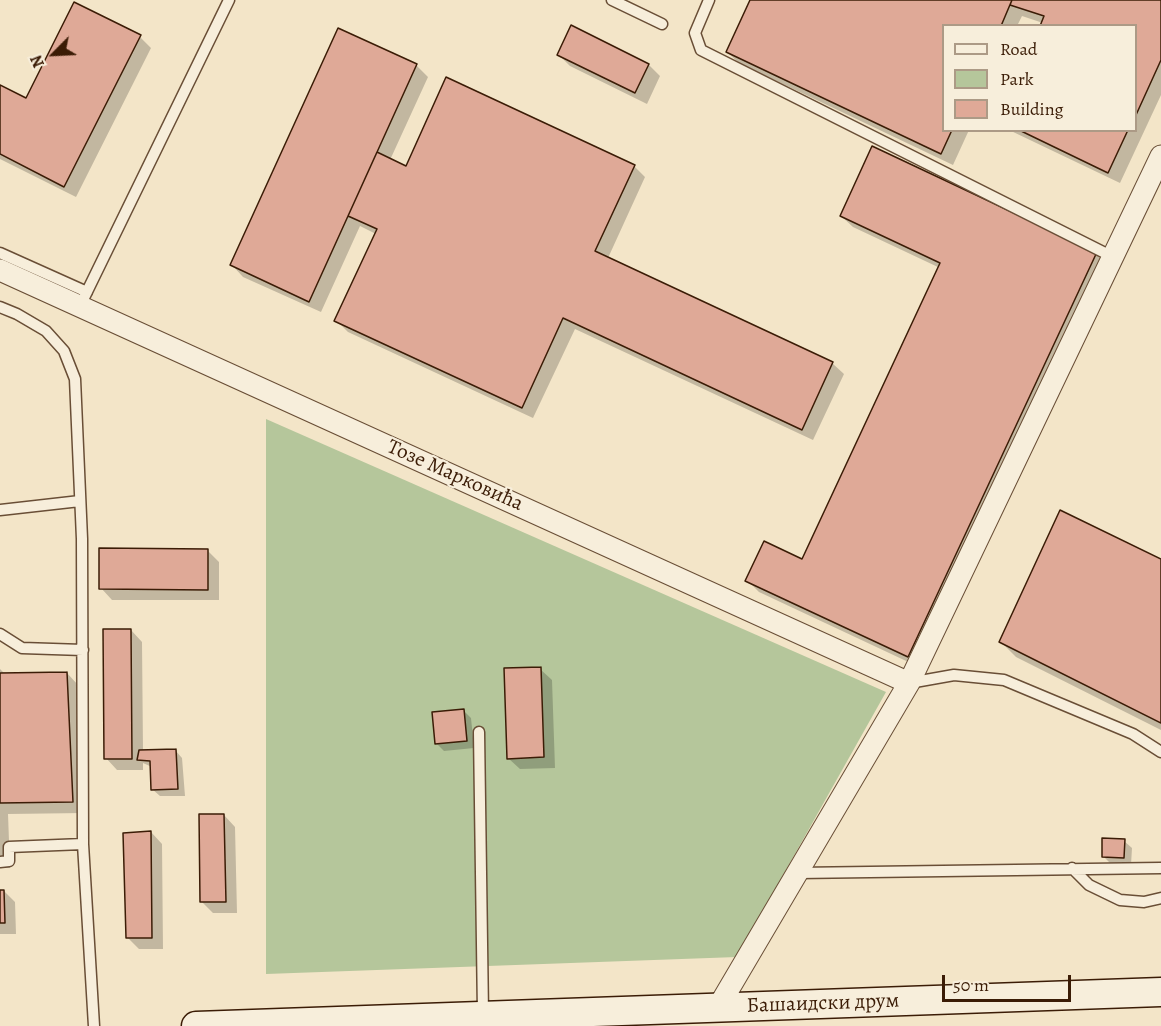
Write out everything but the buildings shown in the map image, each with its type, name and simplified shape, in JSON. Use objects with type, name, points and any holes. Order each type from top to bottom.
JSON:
[{"type":"street","points":[[717,1009],[909,683],[1161,156]]},
{"type":"street","name":"Тозе Марковића","points":[[0,270],[83,299],[909,683]]},
{"type":"street","name":"Башаидски друм","points":[[196,1026],[483,1015],[545,1019],[717,1009],[1161,992]]},
{"type":"lane","points":[[0,253],[83,299],[229,0]]},
{"type":"lane","points":[[612,0],[662,24]]},
{"type":"lane","points":[[709,0],[695,33],[701,50],[1113,257]]},
{"type":"lane","points":[[0,308],[17,314],[46,331],[64,351],[75,379],[80,501],[83,844],[94,1026]]},
{"type":"lane","points":[[0,510],[80,501]]},
{"type":"lane","points":[[0,634],[22,648],[82,650]]},
{"type":"lane","points":[[909,683],[954,675],[1004,680],[1133,734],[1161,752]]},
{"type":"lane","points":[[479,732],[483,1015]]},
{"type":"lane","points":[[0,862],[9,861],[9,848],[83,844]]},
{"type":"lane","points":[[1072,868],[1089,885],[1120,900],[1144,902],[1161,898]]},
{"type":"lane","points":[[797,873],[1161,868]]},
{"type":"green space","points":[[266,419],[886,692],[737,957],[266,974]]}]
